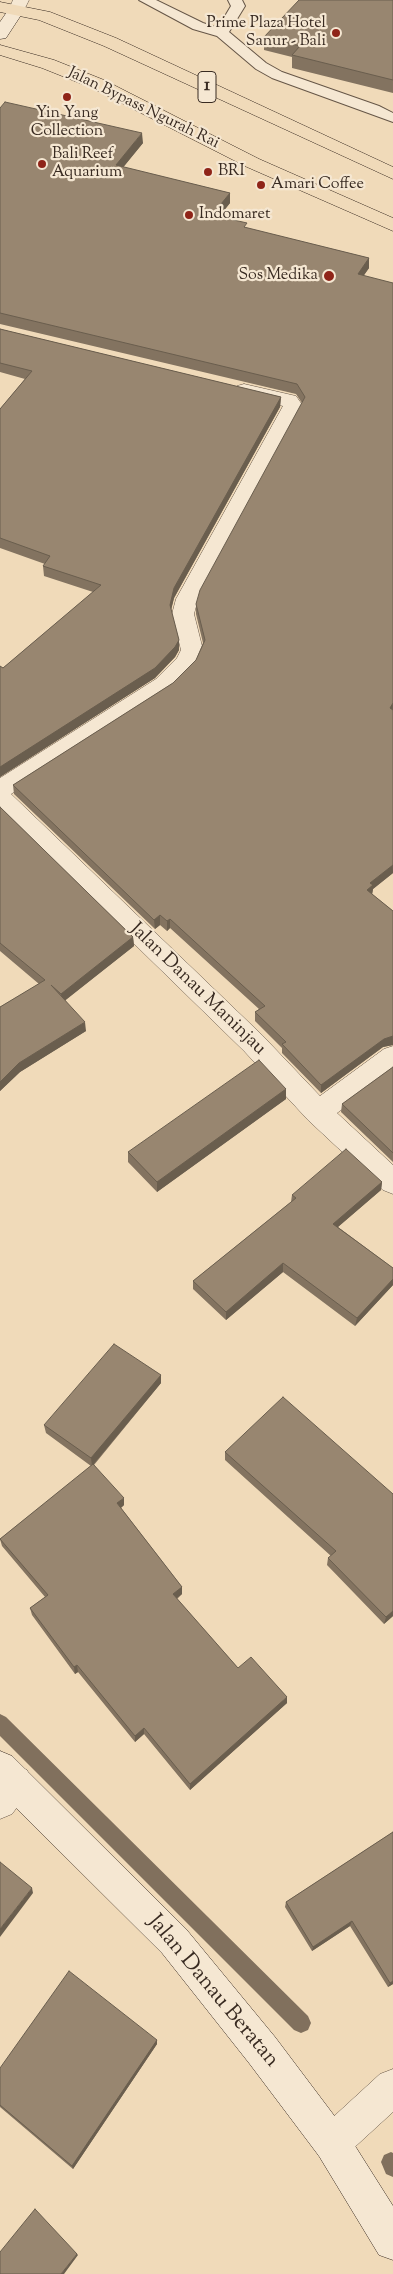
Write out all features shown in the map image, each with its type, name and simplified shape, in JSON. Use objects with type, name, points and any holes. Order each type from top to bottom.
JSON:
[{"type":"highway","name":"1","points":[[12,5],[110,42],[393,174]]},
{"type":"highway","name":"Jalan Bypass Ngurah Rai","points":[[0,50],[48,64],[98,84],[253,163],[393,225]]},
{"type":"street","points":[[0,34],[12,5]]},
{"type":"street","points":[[0,790],[164,686],[187,662],[192,650],[183,614],[187,599],[293,406],[289,400],[223,385]]},
{"type":"street","name":"Jalan Danau Maninjau","points":[[0,798],[252,1042],[318,1112],[393,1182]]},
{"type":"street","points":[[318,1112],[393,1057]]},
{"type":"street","name":"Jalan Danau Beratan","points":[[5,1784],[174,1941],[262,2050],[332,2143],[393,2241]]},
{"type":"street","points":[[332,2143],[393,2087]]},
{"type":"lane","points":[[146,0],[198,26],[222,34],[261,66],[277,75],[393,118]]},
{"type":"lane","points":[[222,34],[238,6],[235,0]]},
{"type":"building","name":"Prime Plaza Hotel Sanur - Bali","points":[[299,0],[393,0],[393,80],[292,55],[300,46],[264,37]]},
{"type":"building","points":[[5,102],[142,133],[116,165],[230,193],[212,215],[247,223],[244,227],[369,258],[358,274],[393,283],[393,703],[390,708],[393,710],[393,865],[370,883],[373,885],[367,890],[393,911],[393,1036],[384,1039],[321,1085],[282,1044],[286,1042],[255,1012],[265,1006],[170,919],[167,921],[160,915],[154,920],[13,785],[173,683],[196,660],[205,640],[196,604],[200,590],[305,397],[297,384],[0,313],[0,108]]},
{"type":"building","points":[[0,329],[281,397],[174,588],[170,605],[179,640],[175,647],[155,668],[0,767],[0,666],[3,668],[101,585],[43,566],[50,556],[0,538],[0,409],[32,371],[0,363]]},
{"type":"building","points":[[0,807],[133,937],[61,994],[51,985],[85,1022],[19,1063],[0,1082],[0,1007],[45,980],[0,943]]},
{"type":"building","points":[[259,1060],[286,1089],[157,1182],[128,1152]]},
{"type":"building","points":[[393,1067],[393,1153],[342,1104]]},
{"type":"building","points":[[346,1149],[382,1182],[333,1224],[393,1268],[393,1279],[357,1318],[283,1263],[226,1312],[193,1281],[296,1198],[292,1195]]},
{"type":"building","points":[[114,1344],[161,1375],[91,1458],[44,1425]]},
{"type":"building","points":[[283,1397],[393,1494],[393,1611],[386,1617],[328,1558],[336,1551],[225,1452]]},
{"type":"building","points":[[93,1464],[124,1498],[117,1503],[182,1587],[173,1594],[238,1668],[251,1657],[287,1697],[190,1784],[144,1728],[135,1736],[77,1665],[74,1667],[30,1608],[48,1595],[0,1539]]},
{"type":"building","points":[[393,1832],[393,1981],[390,1983],[352,1921],[313,1947],[286,1902]]},
{"type":"building","points":[[0,1862],[32,1888],[0,1929]]},
{"type":"building","points":[[69,1971],[157,2040],[72,2166],[0,2105],[0,2068]]},
{"type":"building","points":[[35,2209],[77,2254],[61,2274],[0,2274],[0,2252]]},
{"type":"waterway","points":[[0,1723],[301,2023]]},
{"type":"waterway","points":[[391,2162],[393,2167]]},
{"type":"place","name":"Prime Plaza Hotel Sanur - Bali","points":[[336,33]]},
{"type":"place","name":"Yin Yang Collection","points":[[67,97]]},
{"type":"place","name":"Bali Reef Aquarium","points":[[42,164]]},
{"type":"place","name":"BRI","points":[[208,172]]},
{"type":"place","name":"Amari Coffee","points":[[261,185]]},
{"type":"place","name":"Indomaret","points":[[189,215]]},
{"type":"place","name":"Sos Medika","points":[[329,276]]}]
